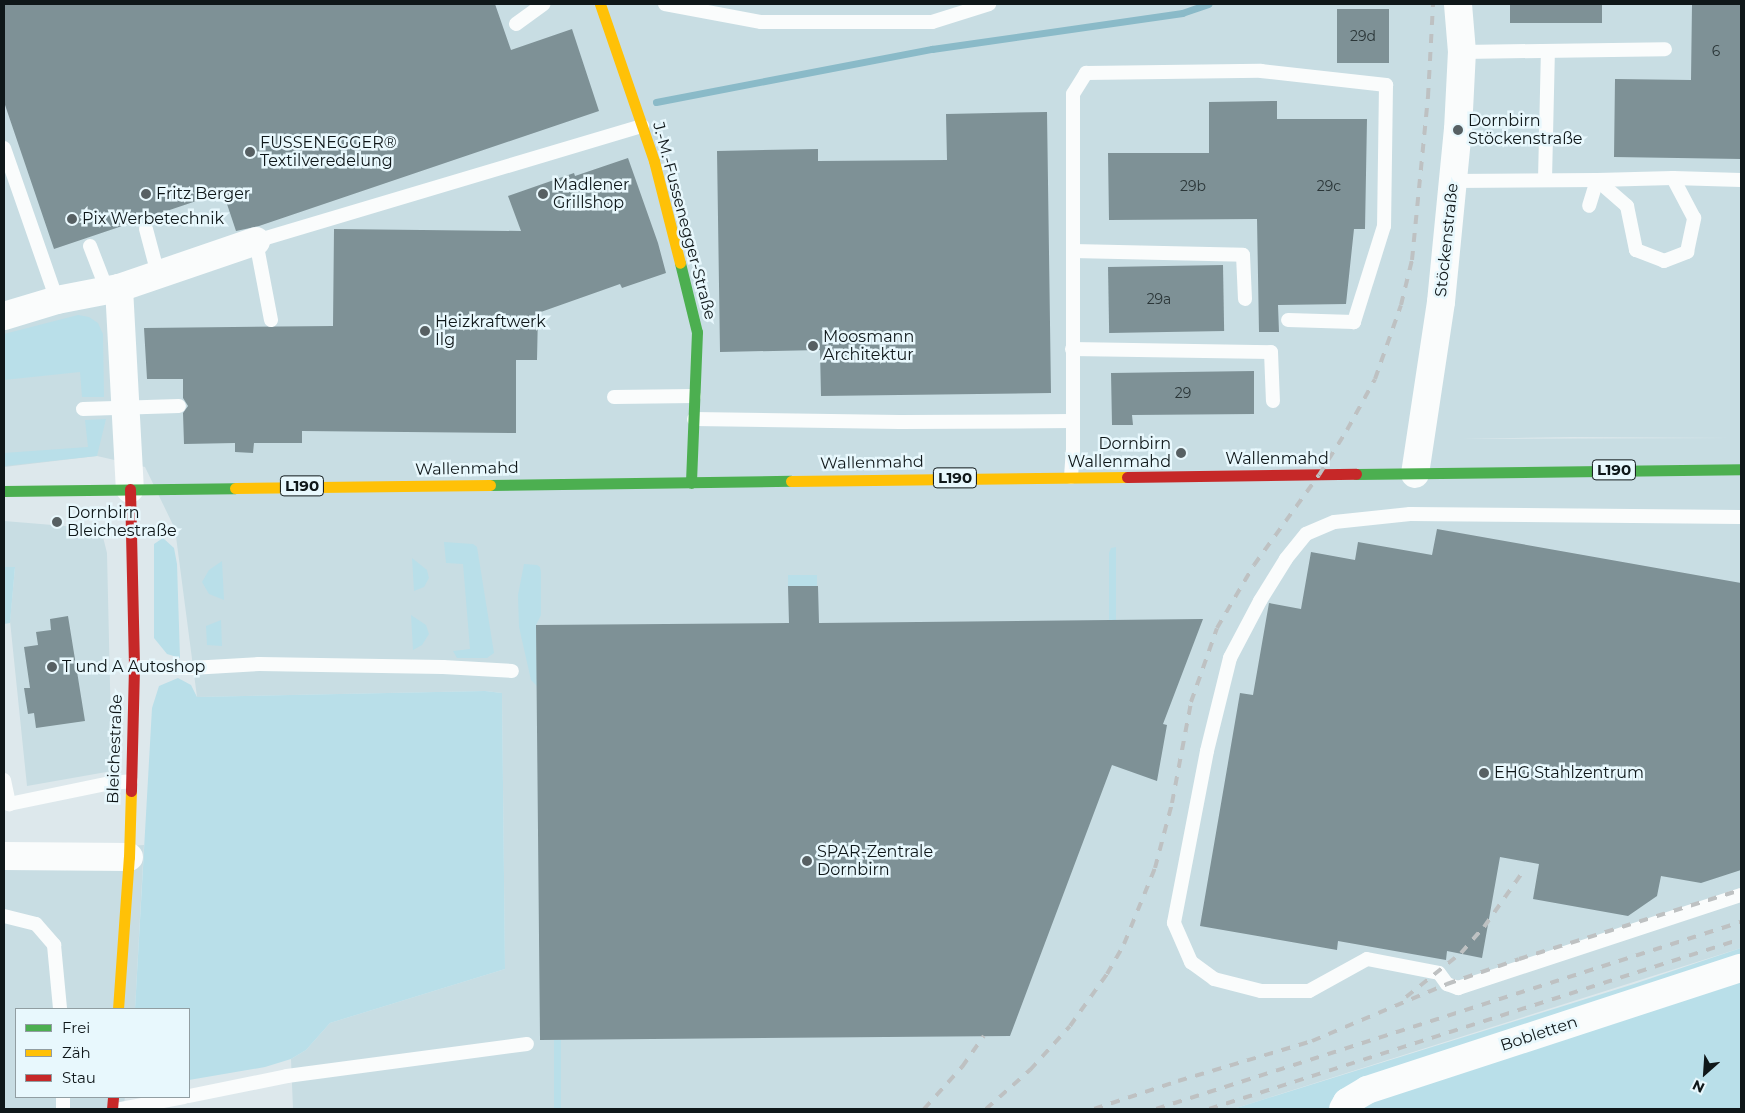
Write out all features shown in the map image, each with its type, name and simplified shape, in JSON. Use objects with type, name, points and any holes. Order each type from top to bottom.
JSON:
[{"type":"main road","name":"J.-M.-Fussenegger-Straße","points":[[600,4],[654,161],[697,332],[691,483]]},
{"type":"main road","name":"Wallenmahd","points":[[4,491],[1741,469]]},
{"type":"main road","name":"Bleichestraße","points":[[118,1008],[128,857],[134,667],[130,489]]},
{"type":"street","name":"Stöckenstraße","points":[[1415,474],[1441,302],[1453,181],[1462,52],[1458,4]]},
{"type":"street","points":[[4,316],[57,300],[113,289],[256,241]]},
{"type":"street","points":[[113,289],[126,407],[130,489]]},
{"type":"street","points":[[4,856],[128,857]]},
{"type":"street","name":"Bobletten","points":[[1343,1109],[1347,1102],[1367,1090],[1741,968]]},
{"type":"lane","points":[[516,24],[544,4]]},
{"type":"lane","points":[[665,4],[760,22],[932,22],[989,4]]},
{"type":"lane","points":[[1462,52],[1665,49]]},
{"type":"lane","points":[[1545,180],[1548,50]]},
{"type":"lane","points":[[1071,477],[1073,94],[1086,73],[1261,71],[1386,85],[1384,226],[1354,322],[1288,320]]},
{"type":"lane","points":[[271,320],[256,241],[642,126]]},
{"type":"lane","points":[[4,148],[57,300]]},
{"type":"lane","points":[[1598,180],[1627,206],[1636,250],[1664,261],[1687,252],[1694,218],[1672,178]]},
{"type":"lane","points":[[1453,181],[1672,178],[1741,180]]},
{"type":"lane","points":[[1589,206],[1598,180]]},
{"type":"lane","points":[[146,229],[158,274]]},
{"type":"lane","points":[[90,246],[113,289]]},
{"type":"lane","points":[[1073,251],[1243,256],[1245,299]]},
{"type":"lane","points":[[1072,349],[1270,352],[1273,401]]},
{"type":"lane","points":[[614,397],[694,396]]},
{"type":"lane","points":[[83,409],[179,406]]},
{"type":"lane","points":[[694,419],[900,422],[1072,421]]},
{"type":"lane","points":[[1741,517],[1410,514],[1334,522],[1306,534],[1286,559],[1260,601],[1230,658],[1207,751],[1174,923],[1190,962],[1214,979],[1261,991],[1309,991],[1367,959],[1439,973],[1447,984],[1458,988],[1741,895]]},
{"type":"lane","points":[[134,667],[191,668],[259,664],[443,667],[512,671]]},
{"type":"lane","points":[[4,780],[7,805],[110,783],[131,781]]},
{"type":"lane","points":[[4,916],[36,924],[54,945],[60,1008]]},
{"type":"lane","points":[[190,1096],[287,1076],[527,1044]]},
{"type":"lane","points":[[122,1109],[179,1098]]},
{"type":"shaded area","points":[[4,4],[1741,4],[1741,948],[1233,1109],[293,1109],[291,1059],[306,1050],[330,1023],[505,969],[502,693],[485,691],[197,697],[175,529],[145,467],[97,456],[4,467]],"holes":[[[1572,437],[1732,438],[1462,439]]]},
{"type":"shaded area","points":[[78,315],[89,317],[98,323],[103,334],[104,397],[82,397],[80,372],[4,380],[4,334]]},
{"type":"shaded area","points":[[106,419],[97,456],[4,466],[4,453],[88,447],[85,420]]},
{"type":"shaded area","points":[[4,521],[101,529],[107,553],[112,771],[27,786],[10,621],[15,567],[4,567]]},
{"type":"shaded area","points":[[163,538],[174,548],[177,564],[180,658],[167,654],[154,638],[154,544]]},
{"type":"shaded area","points":[[444,542],[473,544],[477,547],[494,653],[487,658],[457,658],[453,651],[470,649],[463,564],[446,563]]},
{"type":"shaded area","points":[[1116,547],[1116,620],[1109,620],[1109,553],[1111,548]]},
{"type":"shaded area","points":[[412,558],[427,570],[429,578],[424,587],[414,591]]},
{"type":"shaded area","points":[[222,561],[224,600],[209,594],[202,582],[209,570]]},
{"type":"shaded area","points":[[524,564],[537,565],[540,567],[541,572],[541,615],[536,625],[537,686],[531,680],[519,627],[518,595]]},
{"type":"shaded area","points":[[4,567],[15,567],[10,623],[4,624]]},
{"type":"shaded area","points":[[788,575],[817,575],[817,586],[788,586]]},
{"type":"shaded area","points":[[411,615],[426,625],[429,634],[422,645],[413,650]]},
{"type":"shaded area","points":[[221,620],[222,646],[207,645],[206,626]]},
{"type":"shaded area","points":[[178,678],[191,685],[197,697],[485,691],[502,693],[505,969],[330,1023],[306,1050],[291,1059],[265,1067],[190,1080],[190,1008],[135,1008],[152,708],[159,686]]},
{"type":"shaded area","points":[[144,845],[135,1008],[15,1008],[15,1098],[125,1098],[123,1109],[4,1109],[4,847],[113,847]]},
{"type":"shaded area","points":[[1741,948],[1741,1109],[1233,1109],[1634,984]]},
{"type":"shaded area","points":[[554,1040],[561,1040],[561,1109],[554,1109]]},
{"type":"building","name":"FUSSENEGGER® Textilveredelung","points":[[4,4],[495,4],[511,50],[572,29],[599,111],[259,226],[236,231],[223,192],[54,249],[4,102]]},
{"type":"building","points":[[1510,4],[1602,4],[1602,23],[1510,23]]},
{"type":"building","points":[[1692,4],[1741,4],[1741,159],[1614,157],[1615,79],[1691,80]]},
{"type":"building","points":[[1337,9],[1389,9],[1389,63],[1337,63]]},
{"type":"building","points":[[1277,101],[1277,119],[1367,119],[1365,229],[1354,229],[1346,304],[1278,305],[1279,332],[1259,332],[1257,219],[1109,220],[1108,153],[1209,153],[1209,102]]},
{"type":"building","points":[[1047,112],[1051,393],[821,396],[820,350],[720,352],[717,151],[818,149],[818,161],[947,160],[946,114]]},
{"type":"building","points":[[628,158],[658,243],[666,273],[622,288],[620,284],[538,313],[537,360],[516,360],[516,433],[302,431],[302,443],[254,443],[253,453],[235,452],[235,443],[184,444],[183,413],[188,406],[183,398],[183,379],[147,379],[144,328],[333,326],[334,229],[521,231],[508,196],[574,173],[575,176]]},
{"type":"building","points":[[1223,265],[1224,331],[1109,333],[1108,267]]},
{"type":"building","points":[[1254,371],[1254,414],[1132,415],[1133,425],[1112,425],[1111,373]]},
{"type":"building","name":"EHG Stahlzentrum","points":[[1437,529],[1741,583],[1741,870],[1701,883],[1661,876],[1657,896],[1628,916],[1533,899],[1539,864],[1500,857],[1482,958],[1447,951],[1446,960],[1338,941],[1337,950],[1200,926],[1240,693],[1253,695],[1269,603],[1301,609],[1311,552],[1355,560],[1358,542],[1432,555]]},
{"type":"building","name":"SPAR-Zentrale Dornbirn","points":[[788,586],[818,586],[819,623],[1203,619],[1163,724],[1167,725],[1157,781],[1112,765],[1010,1036],[540,1040],[536,625],[789,623]]},
{"type":"building","name":"T und A Autoshop","points":[[68,616],[85,721],[36,728],[34,713],[28,714],[24,688],[30,688],[24,647],[38,645],[36,632],[51,630],[50,619]]},
{"type":"waterway","points":[[656,102],[932,49],[1182,13],[1208,4]]},
{"type":"railway","points":[[986,1109],[1030,1070],[1070,1026],[1107,974],[1124,944],[1155,868],[1172,803],[1191,702],[1217,628],[1254,565],[1319,475],[1347,430],[1375,379],[1401,305],[1412,260],[1428,97],[1433,4]]},
{"type":"railway","points":[[1406,997],[1461,953],[1484,927],[1524,870]]},
{"type":"railway","points":[[1094,1109],[1178,1081],[1312,1041],[1447,984],[1519,959],[1741,890]]},
{"type":"railway","points":[[1156,1109],[1741,922]]},
{"type":"railway","points":[[1209,1109],[1741,939]]},
{"type":"railway","points":[[924,1109],[962,1067],[984,1036]]},
{"type":"traffic: fast","points":[[680,263],[697,332],[691,483]]},
{"type":"traffic: fast","points":[[1356,474],[1741,469]]},
{"type":"traffic: fast","points":[[490,485],[791,481]]},
{"type":"traffic: fast","points":[[4,491],[235,488]]},
{"type":"traffic: slow","points":[[600,4],[654,161],[680,263]]},
{"type":"traffic: slow","points":[[791,481],[1127,477]]},
{"type":"traffic: slow","points":[[235,488],[490,485]]},
{"type":"traffic: slow","points":[[118,1008],[129,857],[131,791]]},
{"type":"traffic: jam","points":[[1127,477],[1356,474]]},
{"type":"traffic: jam","points":[[130,489],[134,667],[131,791]]},
{"type":"traffic: jam","points":[[112,1109],[113,1098]]},
{"type":"place","name":"Dornbirn Stöckenstraße","points":[[1458,130]]},
{"type":"place","name":"FUSSENEGGER® Textilveredelung","points":[[250,152]]},
{"type":"place","name":"Fritz Berger","points":[[146,194]]},
{"type":"place","name":"Madlener Grillshop","points":[[543,194]]},
{"type":"place","name":"Pix Werbetechnik","points":[[72,219]]},
{"type":"place","name":"Heizkraftwerk Ilg","points":[[425,331]]},
{"type":"place","name":"Moosmann Architektur","points":[[813,346]]},
{"type":"place","name":"Dornbirn Wallenmahd","points":[[1181,453]]},
{"type":"place","name":"Dornbirn Bleichestraße","points":[[57,522]]},
{"type":"place","name":"T und A Autoshop","points":[[52,667]]},
{"type":"place","name":"EHG Stahlzentrum","points":[[1484,773]]},
{"type":"place","name":"SPAR-Zentrale Dornbirn","points":[[807,861]]}]
